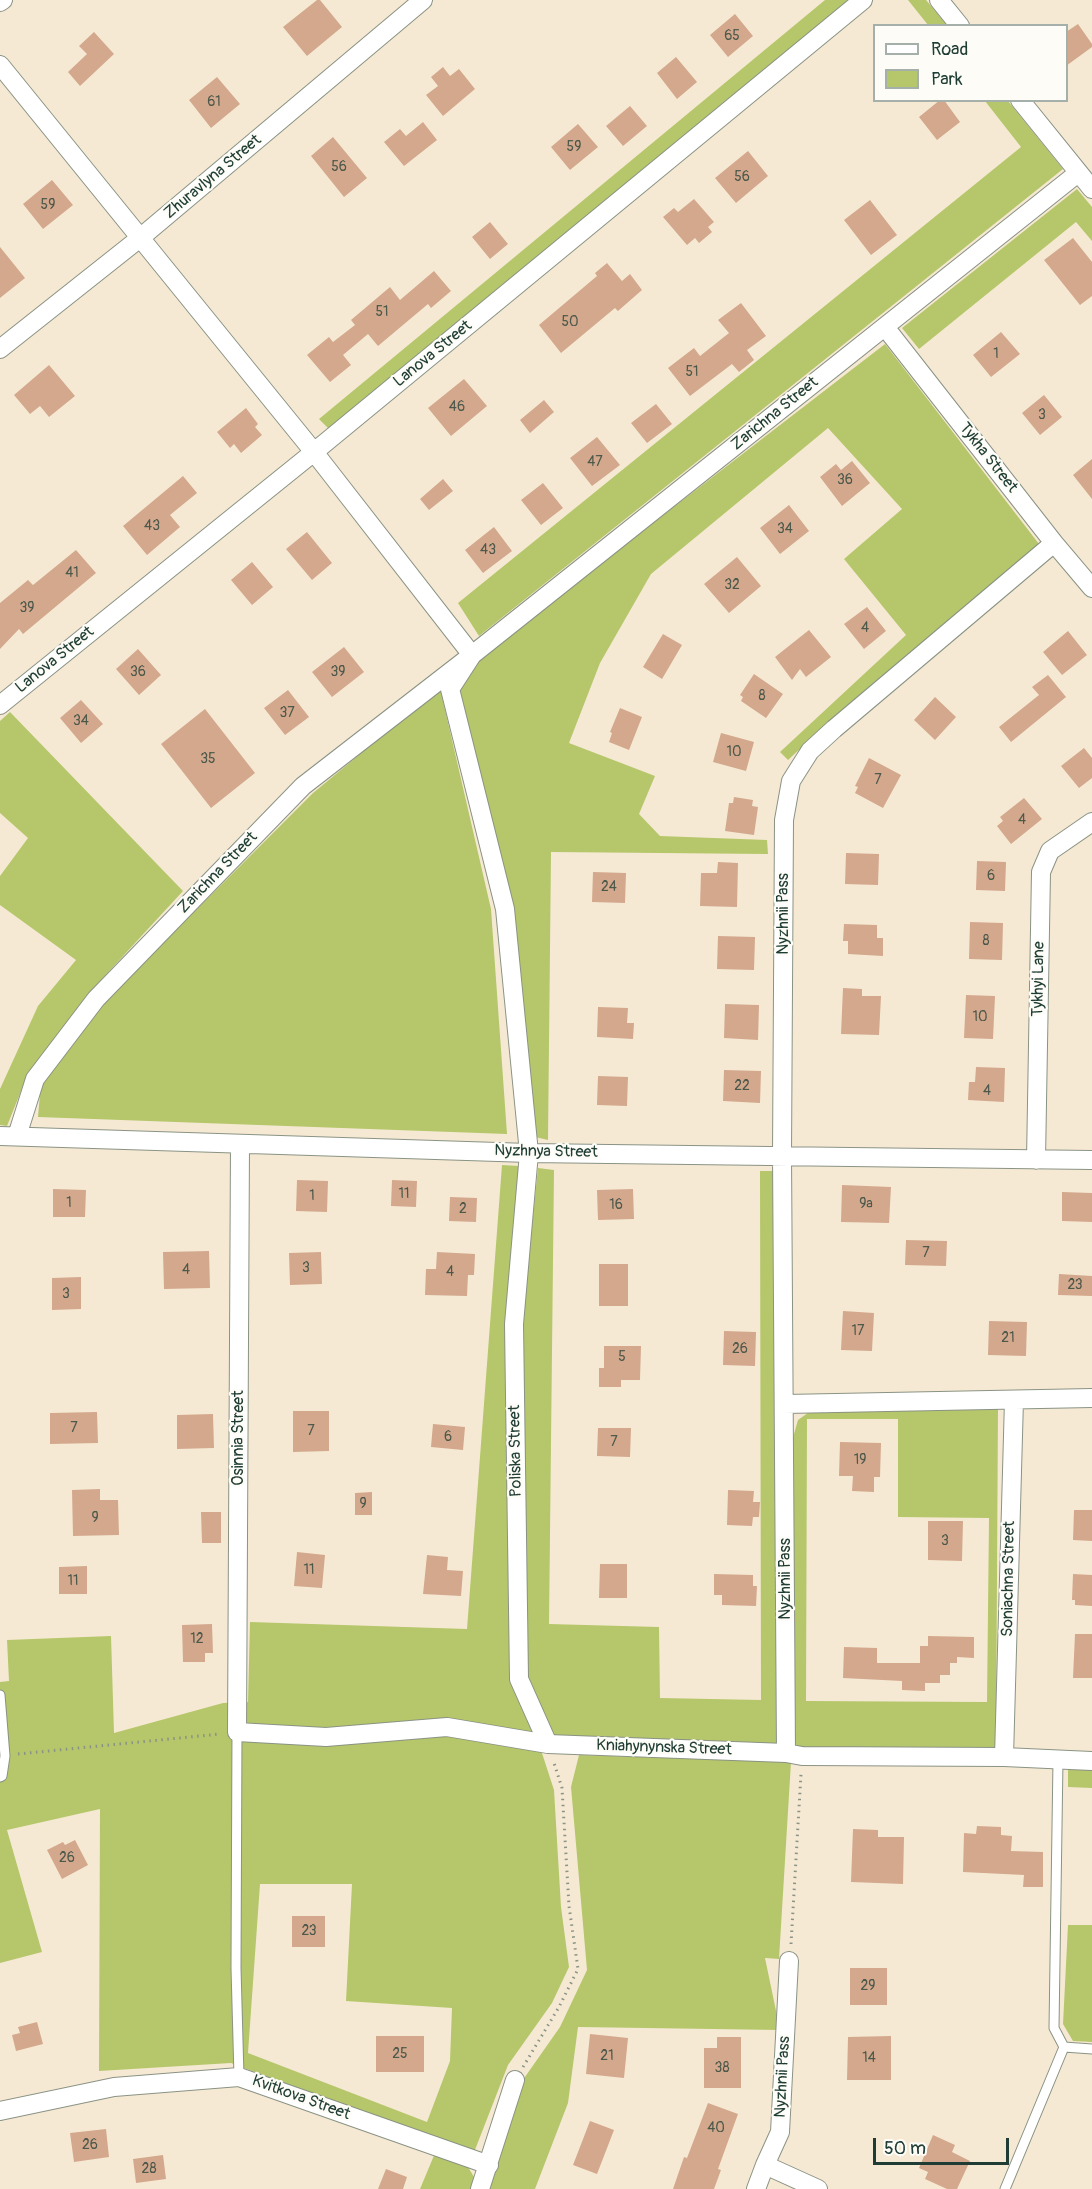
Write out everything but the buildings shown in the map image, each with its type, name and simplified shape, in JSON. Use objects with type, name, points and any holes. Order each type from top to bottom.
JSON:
[{"type":"street","name":"Zhuravlyna Street","points":[[0,349],[140,238],[423,0]]},
{"type":"street","name":"Lanova Street","points":[[0,705],[314,452],[863,0]]},
{"type":"street","points":[[939,0],[958,24]]},
{"type":"street","points":[[0,65],[314,452],[472,655]]},
{"type":"street","points":[[1022,102],[1086,179]]},
{"type":"street","name":"Zarichna Street","points":[[8,1136],[35,1079],[96,999],[303,786],[885,327],[1086,179]]},
{"type":"street","name":"Tykha Street","points":[[885,327],[1054,543],[1092,588]]},
{"type":"street","name":"Nyzhnii Pass","points":[[794,1755],[785,1404],[782,1155],[784,820],[791,782],[810,751],[834,729],[1054,543]]},
{"type":"street","name":"Zarichna Street","points":[[472,655],[450,689],[505,909],[529,1153]]},
{"type":"street","name":"Tykhyi Lane","points":[[1036,1160],[1041,872],[1050,850],[1092,822]]},
{"type":"street","name":"Nyzhnya Street","points":[[8,1136],[529,1153],[1092,1160]]},
{"type":"street","name":"Osinnia Street","points":[[237,1732],[240,1144]]},
{"type":"street","name":"Poliska Street","points":[[529,1153],[514,1324],[519,1679],[548,1744]]},
{"type":"street","points":[[785,1404],[1092,1398]]},
{"type":"street","name":"Soniachna Street","points":[[1004,1757],[1014,1400]]},
{"type":"street","name":"Kniahynynska Street","points":[[237,1732],[326,1737],[447,1727],[548,1744],[794,1755],[1004,1757],[1092,1761]]},
{"type":"street","name":"Nyzhnii Pass","points":[[756,2189],[780,2132],[789,1961]]},
{"type":"street","name":"Kvitkova Street","points":[[0,2111],[114,2087],[239,2077],[489,2165]]},
{"type":"street","points":[[480,2189],[516,2080]]},
{"type":"street","points":[[765,2164],[818,2189]]},
{"type":"lane","points":[[0,1695],[5,1756],[0,1777]]},
{"type":"lane","points":[[237,1732],[236,1968],[239,2077]]},
{"type":"lane","points":[[1058,1760],[1054,2028],[1064,2047]]},
{"type":"lane","points":[[1064,2047],[1092,2049]]},
{"type":"lane","points":[[1005,2189],[1064,2047]]},
{"type":"path","points":[[5,1756],[237,1732]]},
{"type":"path","points":[[516,2080],[559,2007],[578,1969],[569,1906],[562,1788],[548,1744]]},
{"type":"path","points":[[789,1961],[794,1755]]},
{"type":"green space","points":[[825,0],[849,0],[329,429],[319,419]]},
{"type":"green space","points":[[908,0],[926,0],[946,24],[927,24]]},
{"type":"green space","points":[[986,102],[1009,102],[1063,169],[479,636],[458,603],[1021,147]]},
{"type":"green space","points":[[1077,189],[1092,207],[1092,241],[1076,222],[919,349],[902,328]]},
{"type":"green space","points":[[885,344],[1039,544],[828,723],[788,760],[780,752],[906,635],[844,559],[902,509],[828,428],[651,574],[600,663],[569,743],[655,776],[639,814],[660,836],[767,840],[768,854],[551,852],[548,1140],[535,1137],[514,908],[460,690],[482,655]]},
{"type":"green space","points":[[440,688],[491,909],[507,1134],[38,1117],[41,1082],[102,1004],[313,793]]},
{"type":"green space","points":[[10,712],[183,891],[89,993],[27,1076],[7,1126],[0,1125],[0,1089],[38,1006],[76,960],[0,905],[0,876],[28,838],[0,813],[0,721]]},
{"type":"green space","points":[[502,1165],[519,1166],[511,1680],[540,1747],[554,1790],[561,1907],[569,1967],[552,2003],[508,2065],[473,2155],[231,2063],[99,2071],[100,1809],[7,1830],[42,1952],[0,1963],[0,1682],[9,1681],[7,1640],[111,1636],[114,1733],[223,1703],[248,1702],[250,1622],[467,1629]],"holes":[[[260,1884],[352,1884],[346,2001],[452,2008],[450,2061],[427,2122],[248,2053]]]},
{"type":"green space","points":[[538,1168],[554,1170],[549,1624],[659,1627],[660,1698],[761,1700],[760,1171],[774,1171],[780,1746],[552,1738],[525,1678],[522,1324]]},
{"type":"green space","points":[[998,1407],[996,1749],[804,1749],[792,1747],[792,1441],[798,1420],[812,1410]],"holes":[[[807,1419],[898,1419],[898,1517],[989,1518],[987,1702],[806,1701]]]},
{"type":"green space","points":[[579,1755],[791,1762],[779,1959],[765,1958],[780,2030],[578,2027],[568,2103],[535,2189],[486,2189],[520,2084],[560,2027],[587,1970],[571,1787]]},
{"type":"green space","points":[[1068,1769],[1092,1770],[1092,1788],[1068,1787]]},
{"type":"green space","points":[[1068,1925],[1092,1925],[1092,2042],[1073,2041],[1063,2024]]},
{"type":"green space","points":[[435,2153],[468,2167],[474,2177],[474,2189],[420,2189]]}]
